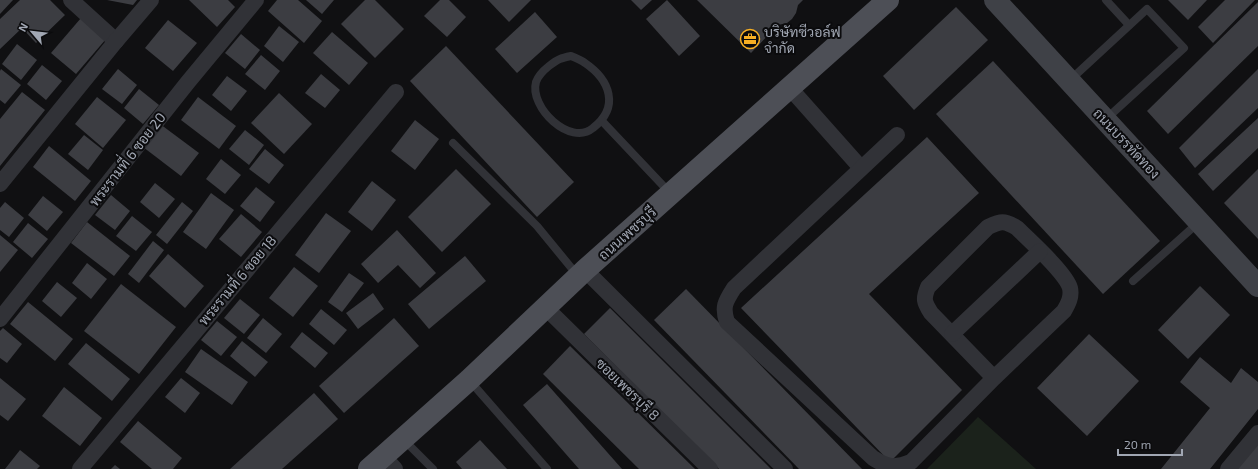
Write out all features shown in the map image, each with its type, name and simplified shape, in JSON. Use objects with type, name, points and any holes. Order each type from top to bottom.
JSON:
[{"type":"main road","name":"ถนนเพชรบุรี","points":[[382,465],[402,439],[469,380],[582,273],[886,0]]},
{"type":"main road","name":"ถนนบรรทัดทอง","points":[[995,0],[1258,286]]},
{"type":"street","points":[[71,0],[116,41]]},
{"type":"street","points":[[0,184],[151,0]]},
{"type":"street","name":"พระรามที่ 6 ซอย 20","points":[[0,319],[188,82],[256,0]]},
{"type":"street","points":[[789,87],[861,168]]},
{"type":"street","name":"พระรามที่ 6 ซอย 18","points":[[80,469],[396,92]]},
{"type":"street","points":[[896,135],[734,288],[726,299],[724,311],[727,322],[873,458],[884,465],[891,467],[902,467],[911,462],[994,378],[1064,311],[1070,299],[1070,288],[1063,276],[1017,228],[1007,222],[999,222],[988,227],[928,287],[924,296],[931,313],[994,378]]},
{"type":"street","points":[[952,334],[1040,251]]},
{"type":"street","points":[[582,273],[785,469]]},
{"type":"street","name":"ซอยเพชรบุรี 8","points":[[546,308],[710,469]]},
{"type":"street","points":[[1228,469],[1258,433]]},
{"type":"lane","points":[[1106,0],[1129,25]]},
{"type":"lane","points":[[1069,81],[1147,9],[1184,48],[1104,120]]},
{"type":"lane","points":[[571,56],[584,62],[599,75],[608,90],[610,100],[608,110],[602,121],[592,130],[580,133],[568,131],[551,120],[542,109],[536,95],[536,82],[544,70],[560,58],[571,56]]},
{"type":"lane","points":[[602,121],[671,193]]},
{"type":"lane","points":[[453,143],[582,273]]},
{"type":"lane","points":[[1133,281],[1200,222]]},
{"type":"lane","points":[[469,380],[547,469]]},
{"type":"lane","points":[[402,439],[432,469]]},
{"type":"shaded area","points":[[978,417],[1036,469],[927,469]]},
{"type":"building","points":[[0,0],[13,0],[0,14]]},
{"type":"building","points":[[20,0],[50,0],[65,15],[36,43],[22,28],[0,49],[0,19]]},
{"type":"building","points":[[107,0],[137,0],[133,5]]},
{"type":"building","points":[[189,0],[228,0],[235,7],[217,27]]},
{"type":"building","points":[[277,0],[298,0],[322,21],[304,43],[268,11]]},
{"type":"building","points":[[306,0],[334,0],[322,14]]},
{"type":"building","points":[[365,0],[375,0],[404,29],[375,58],[341,24]]},
{"type":"building","points":[[440,0],[449,0],[466,17],[447,37],[424,16]]},
{"type":"building","points":[[488,0],[531,0],[509,22]]},
{"type":"building","points":[[631,0],[652,0],[641,10]]},
{"type":"building","points":[[667,0],[700,36],[679,56],[646,19]]},
{"type":"building","name":"บริษัทซีวอล์ฟ จำกัด","points":[[697,0],[803,0],[798,5],[796,13],[792,19],[787,23],[778,25],[751,53]]},
{"type":"building","points":[[1168,0],[1207,0],[1188,20]]},
{"type":"building","points":[[1225,0],[1255,0],[1213,43],[1198,27]]},
{"type":"building","points":[[1258,2],[1258,46],[1168,134],[1147,111]]},
{"type":"building","points":[[956,7],[988,40],[914,110],[883,76]]},
{"type":"building","points":[[535,12],[557,37],[517,73],[495,49]]},
{"type":"building","points":[[81,18],[106,39],[76,74],[51,53]]},
{"type":"building","points":[[168,20],[197,43],[173,71],[145,48]]},
{"type":"building","points":[[279,26],[299,42],[283,62],[264,46]]},
{"type":"building","points":[[332,32],[368,63],[349,85],[313,53]]},
{"type":"building","points":[[241,34],[260,50],[245,69],[225,53]]},
{"type":"building","points":[[17,44],[37,60],[21,80],[2,64]]},
{"type":"building","points":[[446,46],[574,182],[537,217],[410,81]]},
{"type":"building","points":[[261,55],[280,71],[265,90],[245,74]]},
{"type":"building","points":[[993,61],[1160,241],[1103,294],[936,114]]},
{"type":"building","points":[[42,65],[62,81],[46,100],[27,84]]},
{"type":"building","points":[[1,69],[21,85],[5,104],[0,100]]},
{"type":"building","points":[[118,69],[137,85],[122,104],[102,89]]},
{"type":"building","points":[[1258,69],[1258,108],[1195,168],[1179,148]]},
{"type":"building","points":[[321,74],[340,90],[325,108],[305,93]]},
{"type":"building","points":[[227,76],[247,91],[231,111],[212,95]]},
{"type":"building","points":[[139,89],[159,105],[143,124],[124,108]]},
{"type":"building","points":[[22,92],[45,110],[0,166],[0,119]]},
{"type":"building","points":[[279,93],[312,124],[284,154],[251,123]]},
{"type":"building","points":[[97,97],[126,120],[103,148],[75,124]]},
{"type":"building","points":[[198,97],[236,126],[219,149],[181,120]]},
{"type":"building","points":[[1258,118],[1258,148],[1213,191],[1198,174]]},
{"type":"building","points":[[415,120],[439,139],[415,170],[391,151]]},
{"type":"building","points":[[160,124],[199,153],[181,176],[143,147]]},
{"type":"building","points":[[245,130],[264,145],[249,165],[229,149]]},
{"type":"building","points":[[84,135],[103,150],[88,170],[68,154]]},
{"type":"building","points":[[927,137],[979,193],[869,294],[962,390],[890,462],[741,308]]},
{"type":"building","points":[[49,146],[91,181],[75,201],[33,167]]},
{"type":"building","points":[[265,149],[284,165],[269,184],[249,169]]},
{"type":"building","points":[[221,159],[241,175],[225,194],[206,179]]},
{"type":"building","points":[[456,169],[491,204],[442,252],[408,217]]},
{"type":"building","points":[[1258,169],[1258,239],[1224,203]]},
{"type":"building","points":[[372,181],[396,200],[372,231],[348,212]]},
{"type":"building","points":[[155,183],[175,199],[159,218],[140,202]]},
{"type":"building","points":[[256,187],[275,202],[260,222],[240,206]]},
{"type":"building","points":[[211,193],[234,210],[206,249],[183,232]]},
{"type":"building","points":[[111,195],[130,211],[115,230],[95,215]]},
{"type":"building","points":[[43,196],[63,212],[47,231],[28,215]]},
{"type":"building","points":[[5,202],[24,218],[9,237],[0,230],[0,208]]},
{"type":"building","points":[[182,202],[193,211],[167,244],[156,235]]},
{"type":"building","points":[[326,213],[351,231],[319,273],[295,255]]},
{"type":"building","points":[[241,214],[262,232],[241,257],[219,239]]},
{"type":"building","points":[[132,216],[152,232],[136,251],[116,236]]},
{"type":"building","points":[[87,222],[130,256],[114,276],[71,243]]},
{"type":"building","points":[[28,223],[48,239],[32,258],[13,242]]},
{"type":"building","points":[[397,230],[436,273],[420,288],[398,265],[378,283],[361,264]]},
{"type":"building","points":[[0,235],[18,250],[0,272]]},
{"type":"building","points":[[153,241],[164,250],[139,283],[128,274]]},
{"type":"building","points":[[168,254],[204,286],[185,308],[149,276]]},
{"type":"building","points":[[465,256],[486,281],[429,329],[408,304]]},
{"type":"building","points":[[87,263],[107,279],[91,299],[72,283]]},
{"type":"building","points":[[294,267],[318,286],[293,317],[269,298]]},
{"type":"building","points":[[349,273],[364,283],[342,312],[328,302]]},
{"type":"building","points":[[57,282],[77,298],[61,317],[42,301]]},
{"type":"building","points":[[121,284],[176,327],[139,374],[84,331]]},
{"type":"building","points":[[1200,286],[1230,315],[1188,359],[1158,330]]},
{"type":"building","points":[[686,289],[862,469],[799,469],[654,320]]},
{"type":"building","points":[[373,293],[384,309],[358,329],[346,313]]},
{"type":"building","points":[[240,299],[260,315],[244,334],[224,318]]},
{"type":"building","points":[[28,302],[73,339],[55,361],[10,324]]},
{"type":"building","points":[[610,308],[771,469],[719,469],[584,334]]},
{"type":"building","points":[[321,309],[347,330],[334,345],[309,324]]},
{"type":"building","points":[[263,318],[282,334],[266,353],[247,338]]},
{"type":"building","points":[[394,318],[419,346],[344,413],[319,386]]},
{"type":"building","points":[[217,321],[237,337],[221,356],[201,340]]},
{"type":"building","points":[[3,328],[22,344],[7,363],[0,358],[0,331]]},
{"type":"building","points":[[302,332],[328,353],[315,368],[290,347]]},
{"type":"building","points":[[1089,334],[1139,381],[1087,436],[1037,388]]},
{"type":"building","points":[[242,341],[268,362],[255,377],[230,356]]},
{"type":"building","points":[[86,343],[130,379],[112,401],[68,364]]},
{"type":"building","points":[[570,346],[695,469],[639,469],[543,374]]},
{"type":"building","points":[[201,349],[248,382],[232,405],[185,372]]},
{"type":"building","points":[[1200,357],[1231,383],[1241,368],[1258,382],[1258,409],[1210,469],[1161,469],[1210,408],[1180,382]]},
{"type":"building","points":[[0,378],[26,399],[8,421],[0,415]]},
{"type":"building","points":[[181,378],[200,393],[185,413],[165,397]]},
{"type":"building","points":[[547,384],[622,469],[579,469],[523,405]]},
{"type":"building","points":[[64,387],[102,418],[80,446],[42,416]]},
{"type":"building","points":[[314,393],[338,419],[282,469],[230,469]]},
{"type":"building","points":[[138,421],[182,458],[173,469],[152,469],[120,442]]},
{"type":"building","points":[[480,440],[507,469],[462,469],[456,462]]},
{"type":"building","points":[[1258,444],[1258,469],[1237,469]]},
{"type":"building","points":[[20,450],[40,466],[37,469],[5,469]]},
{"type":"building","points":[[115,465],[120,469],[111,469]]},
{"type":"place","name":"บริษัทซีวอล์ฟ จำกัด","points":[[750,39]]}]
